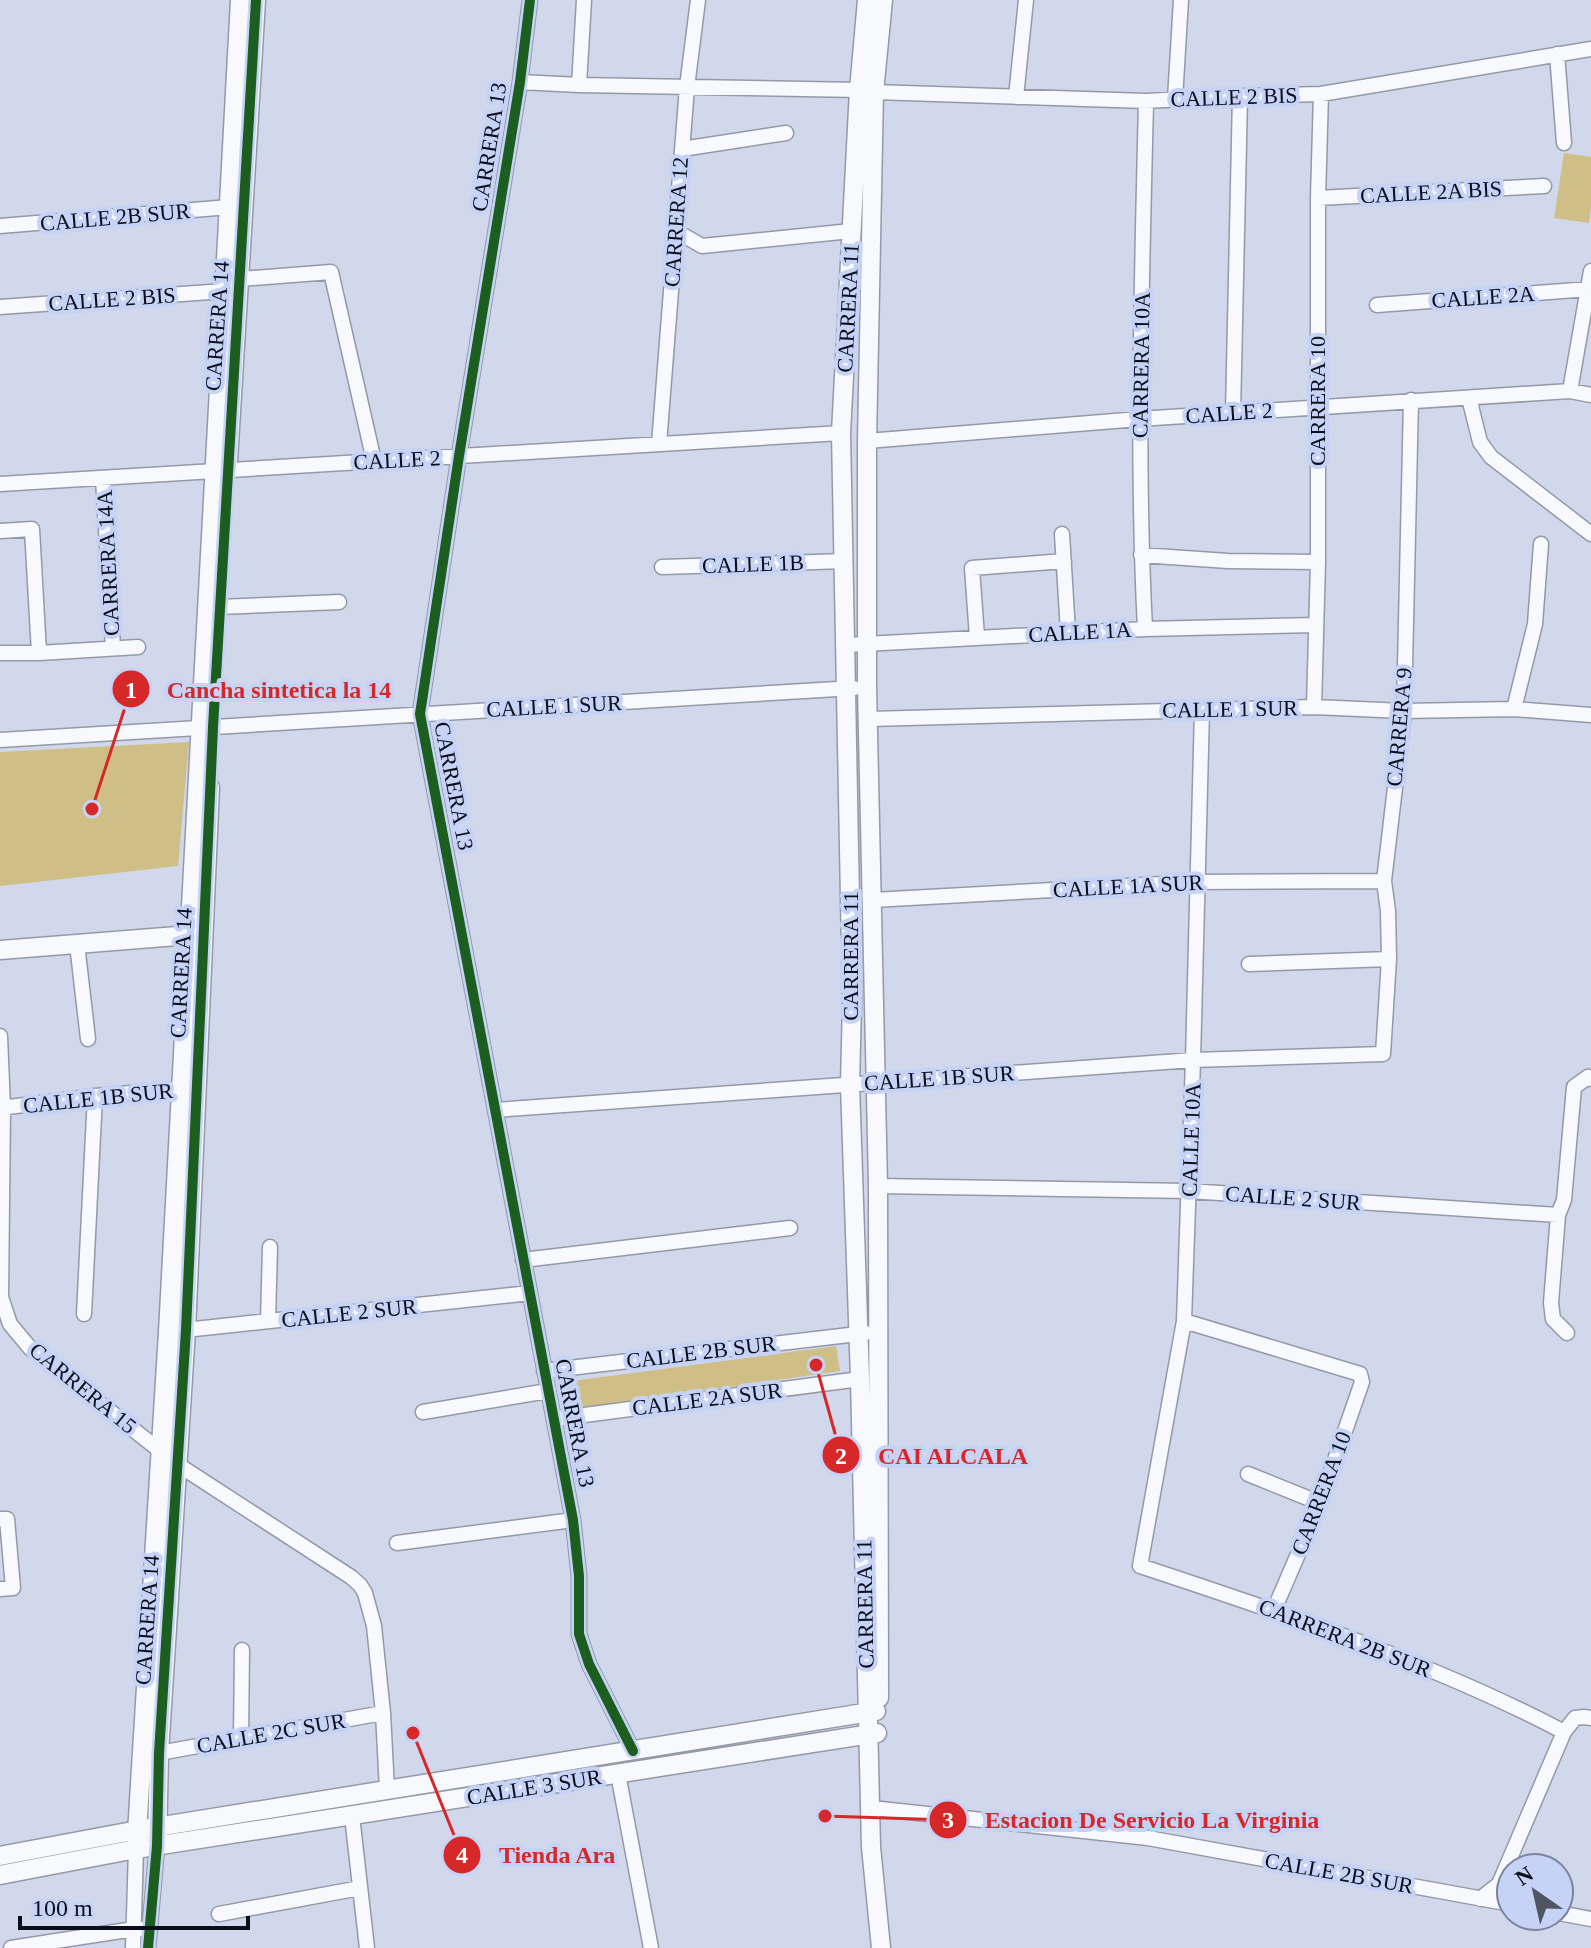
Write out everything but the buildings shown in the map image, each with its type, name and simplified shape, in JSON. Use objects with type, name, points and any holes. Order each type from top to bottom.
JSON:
[{"type":"street","name":"CARRERA 14","points":[[206,728],[219,607],[224,291],[240,0]]},
{"type":"street","name":"CARRERA 14","points":[[148,1948],[177,1464],[177,1331],[206,728],[222,470],[240,279],[256,0]]},
{"type":"street","name":"CARRERA 13","points":[[530,0],[520,82],[420,714],[573,1520],[579,1576],[579,1634],[589,1664],[633,1751]]},
{"type":"street","points":[[579,85],[584,0]]},
{"type":"street","name":"CARRERA 12","points":[[659,444],[687,87],[698,0]]},
{"type":"street","name":"CARRERA 11","points":[[867,0],[867,687],[878,1186],[873,1712]]},
{"type":"street","name":"CARRERA 11","points":[[881,1948],[882,1848],[875,1809],[850,1085],[852,1002],[841,433],[851,231],[867,91],[883,0]]},
{"type":"street","points":[[1016,97],[1026,0]]},
{"type":"street","points":[[1175,99],[1181,0]]},
{"type":"street","name":"CALLE 2 BIS","points":[[520,82],[1146,101],[1321,94],[1591,49]]},
{"type":"street","points":[[1557,54],[1564,143]]},
{"type":"street","name":"CARRERA 10","points":[[1314,707],[1321,94]]},
{"type":"street","points":[[1233,413],[1240,96]]},
{"type":"street","name":"CARRERA 10A","points":[[1145,629],[1139,419],[1146,101]]},
{"type":"street","points":[[682,149],[786,133]]},
{"type":"street","name":"CALLE 2A BIS","points":[[1318,198],[1544,186]]},
{"type":"street","name":"CALLE 2B SUR","points":[[0,226],[229,207]]},
{"type":"street","points":[[676,231],[702,246],[851,231]]},
{"type":"street","points":[[1570,391],[1591,271]]},
{"type":"street","points":[[240,279],[331,272],[374,461]]},
{"type":"street","name":"CALLE 2A","points":[[1377,305],[1589,289]]},
{"type":"street","name":"CALLE 2 BIS","points":[[0,307],[224,291]]},
{"type":"street","name":"CALLE 2","points":[[867,441],[1411,400],[1570,391],[1591,395]]},
{"type":"street","points":[[1469,398],[1480,442],[1491,457],[1591,534]]},
{"type":"street","name":"CARRERA 9","points":[[1383,1054],[1389,959],[1384,881],[1404,711],[1411,400]]},
{"type":"street","name":"CALLE 2","points":[[0,484],[841,433]]},
{"type":"street","name":"CARRERA 14A","points":[[103,478],[113,648]]},
{"type":"street","points":[[0,531],[32,529],[39,653]]},
{"type":"street","points":[[1062,534],[1068,632]]},
{"type":"street","points":[[1514,709],[1535,624],[1541,544]]},
{"type":"street","points":[[1141,555],[1228,561],[1318,562]]},
{"type":"street","name":"CALLE 1B","points":[[662,567],[844,561]]},
{"type":"street","points":[[977,637],[972,568],[1064,561]]},
{"type":"street","points":[[219,607],[339,602]]},
{"type":"street","name":"CALLE 1A","points":[[846,645],[1068,632],[1315,625]]},
{"type":"street","points":[[0,653],[138,647]]},
{"type":"street","name":"CALLE 1 SUR","points":[[0,740],[867,687]]},
{"type":"street","name":"CALLE 1 SUR","points":[[869,719],[1314,707],[1404,711],[1514,709],[1591,715]]},
{"type":"street","name":"CALLE 10A","points":[[1140,1566],[1184,1321],[1202,710]]},
{"type":"street","name":"CARRERA 14","points":[[189,1088],[190,935],[200,854]]},
{"type":"street","name":"CALLE 1A SUR","points":[[873,900],[1198,882],[1384,881]]},
{"type":"street","points":[[0,950],[190,935]]},
{"type":"street","points":[[77,944],[88,1039]]},
{"type":"street","points":[[1249,964],[1389,959]]},
{"type":"street","name":"CARRERA 15","points":[[0,1036],[1,1297],[10,1324],[30,1348],[177,1464],[360,1585],[374,1626],[387,1790]]},
{"type":"street","name":"CALLE 1B SUR","points":[[495,1110],[1193,1060],[1383,1054]]},
{"type":"street","points":[[1567,1333],[1553,1319],[1551,1303],[1558,1215],[1564,1200],[1574,1087],[1588,1077],[1591,1079]]},
{"type":"street","name":"CALLE 1B SUR","points":[[2,1108],[189,1088]]},
{"type":"street","points":[[84,1314],[95,1096]]},
{"type":"street","name":"CALLE 2 SUR","points":[[878,1186],[1189,1191],[1558,1215]]},
{"type":"street","points":[[523,1260],[790,1228]]},
{"type":"street","points":[[268,1321],[270,1247]]},
{"type":"street","name":"CALLE 2 SUR","points":[[177,1331],[530,1293]]},
{"type":"street","name":"CARRERA 10","points":[[1184,1321],[1360,1374],[1362,1382],[1320,1503],[1274,1610]]},
{"type":"street","name":"CARRERA 14","points":[[133,1948],[159,1450],[177,1331]]},
{"type":"street","name":"CALLE 2B SUR","points":[[544,1371],[878,1333]]},
{"type":"street","name":"CALLE 2A SUR","points":[[554,1419],[860,1379]]},
{"type":"street","points":[[423,1412],[548,1391]]},
{"type":"street","points":[[1248,1474],[1320,1503]]},
{"type":"street","points":[[4,1519],[6,1589]]},
{"type":"street","points":[[397,1543],[573,1520]]},
{"type":"street","name":"CARRERA 2B SUR","points":[[1140,1566],[1274,1610],[1444,1675],[1564,1732]]},
{"type":"street","points":[[241,1739],[242,1650]]},
{"type":"street","name":"CALLE 3 SUR","points":[[157,1837],[387,1790],[873,1712]]},
{"type":"street","name":"CALLE 2C SUR","points":[[159,1753],[383,1713]]},
{"type":"street","points":[[1480,1899],[1499,1884],[1564,1732],[1575,1718],[1591,1718]]},
{"type":"street","name":"CALLE 3 SUR","points":[[0,1856],[352,1816],[874,1734]]},
{"type":"street","points":[[618,1774],[651,1948]]},
{"type":"street","name":"CALLE 2B SUR","points":[[875,1809],[1148,1838],[1495,1901]]},
{"type":"street","points":[[352,1816],[367,1948]]},
{"type":"street","name":"CALLE 3 SUR","points":[[0,1875],[137,1839]]},
{"type":"street","points":[[219,1914],[360,1888]]},
{"type":"street","points":[[11,1948],[150,1929]]},
{"type":"shaded area","points":[[1564,153],[1591,157],[1589,223],[1554,218]]},
{"type":"shaded area","points":[[189,742],[178,866],[0,886],[0,752]]},
{"type":"shaded area","points":[[836,1346],[840,1371],[572,1410],[565,1382]]},
{"type":"cycle path","points":[[148,1948],[157,1846],[159,1753],[186,1330],[213,727],[256,0]]},
{"type":"cycle path","points":[[530,0],[520,82],[420,714],[573,1520],[579,1576],[579,1634],[589,1664],[633,1751]]},
{"type":"place","name":"Cancha sintetica la 14","points":[[92,809]]},
{"type":"place","name":"CAI ALCALA","points":[[816,1365]]},
{"type":"place","name":"Tienda Ara","points":[[413,1733]]},
{"type":"place","name":"Estacion De Servicio La Virginia","points":[[825,1816]]}]
